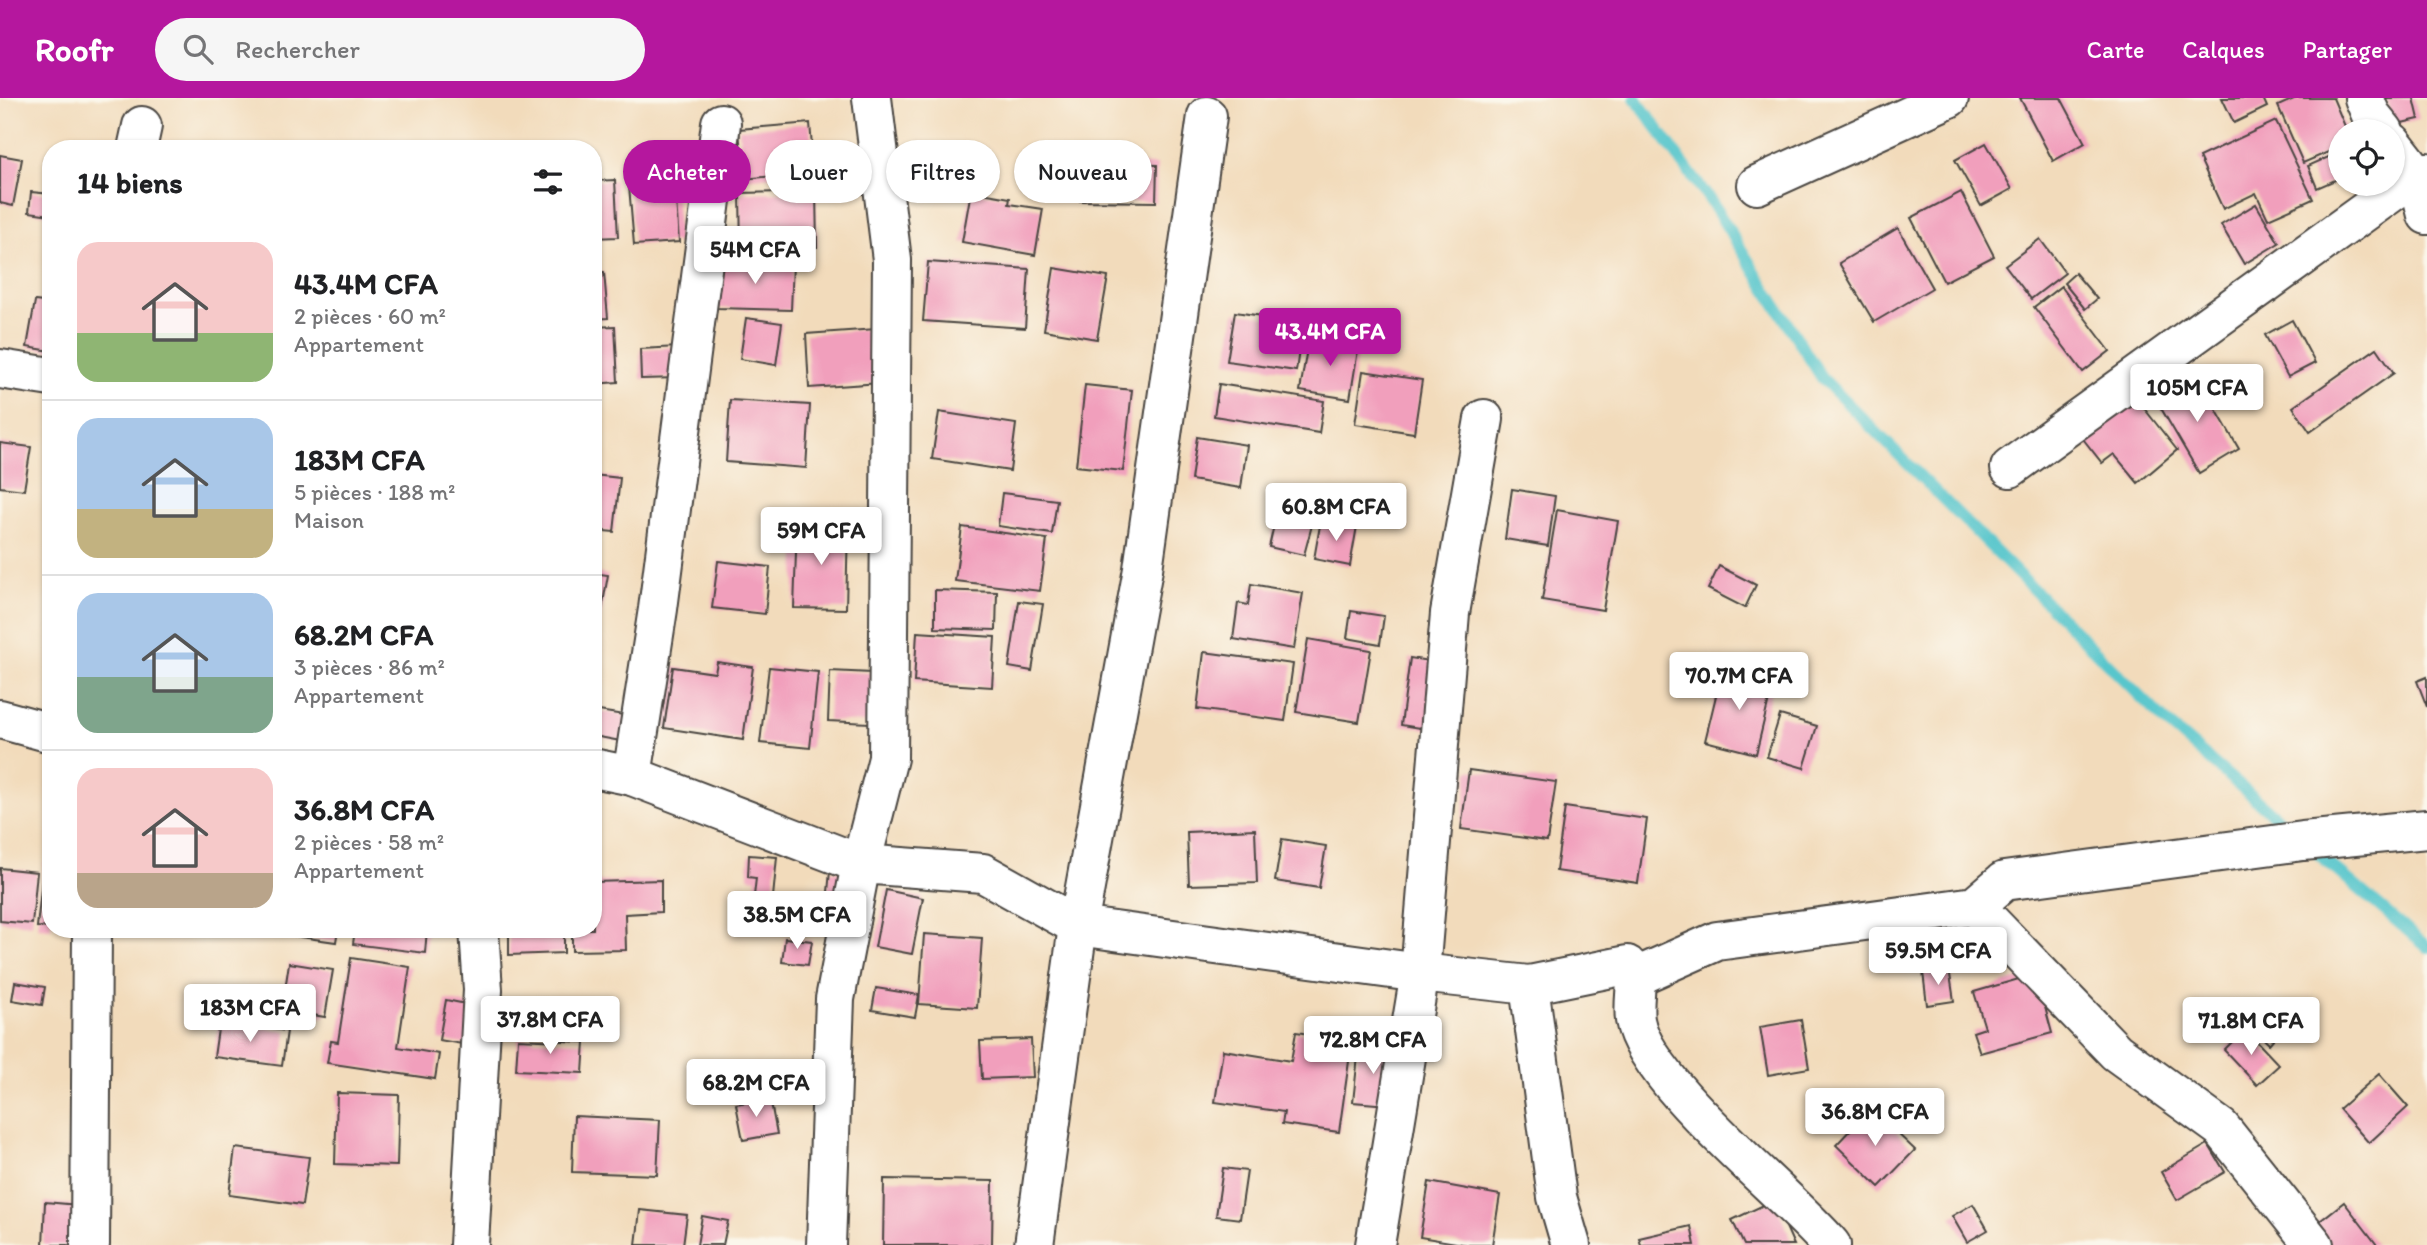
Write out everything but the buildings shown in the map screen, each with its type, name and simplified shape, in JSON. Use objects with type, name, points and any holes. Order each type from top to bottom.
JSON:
[{"type":"street","points":[[825,1245],[835,999],[861,864],[888,758],[892,260],[872,98]]},
{"type":"street","points":[[1757,185],[1949,98]]},
{"type":"street","points":[[2364,98],[2374,119]]},
{"type":"street","points":[[1034,1245],[1078,926],[1143,569],[1207,116]]},
{"type":"street","points":[[632,776],[658,609],[721,123]]},
{"type":"street","points":[[2405,155],[2422,173],[2427,215]]},
{"type":"street","points":[[2010,468],[2422,173]]},
{"type":"street","points":[[0,369],[42,376]]},
{"type":"street","points":[[1375,1245],[1420,974],[1450,613],[1484,419]]},
{"type":"street","points":[[0,719],[42,731]]},
{"type":"street","points":[[602,770],[632,776],[861,864],[983,873],[1078,926],[1420,974],[1529,985],[1628,965],[1636,977],[1635,1020],[1646,1048],[1705,1119],[1831,1245]]},
{"type":"street","points":[[1636,977],[1717,941],[1975,906],[2004,881],[2303,841],[2427,829]]},
{"type":"street","points":[[1975,906],[2116,1052],[2221,1128],[2314,1245]]},
{"type":"street","points":[[90,1245],[92,938]]},
{"type":"street","points":[[469,1245],[484,990],[480,938]]},
{"type":"street","points":[[1529,985],[1558,1197],[1571,1245]]},
{"type":"waterway","points":[[1635,98],[1712,203],[1822,378],[2168,724],[2297,835]]},
{"type":"waterway","points":[[2310,847],[2427,947]]}]
